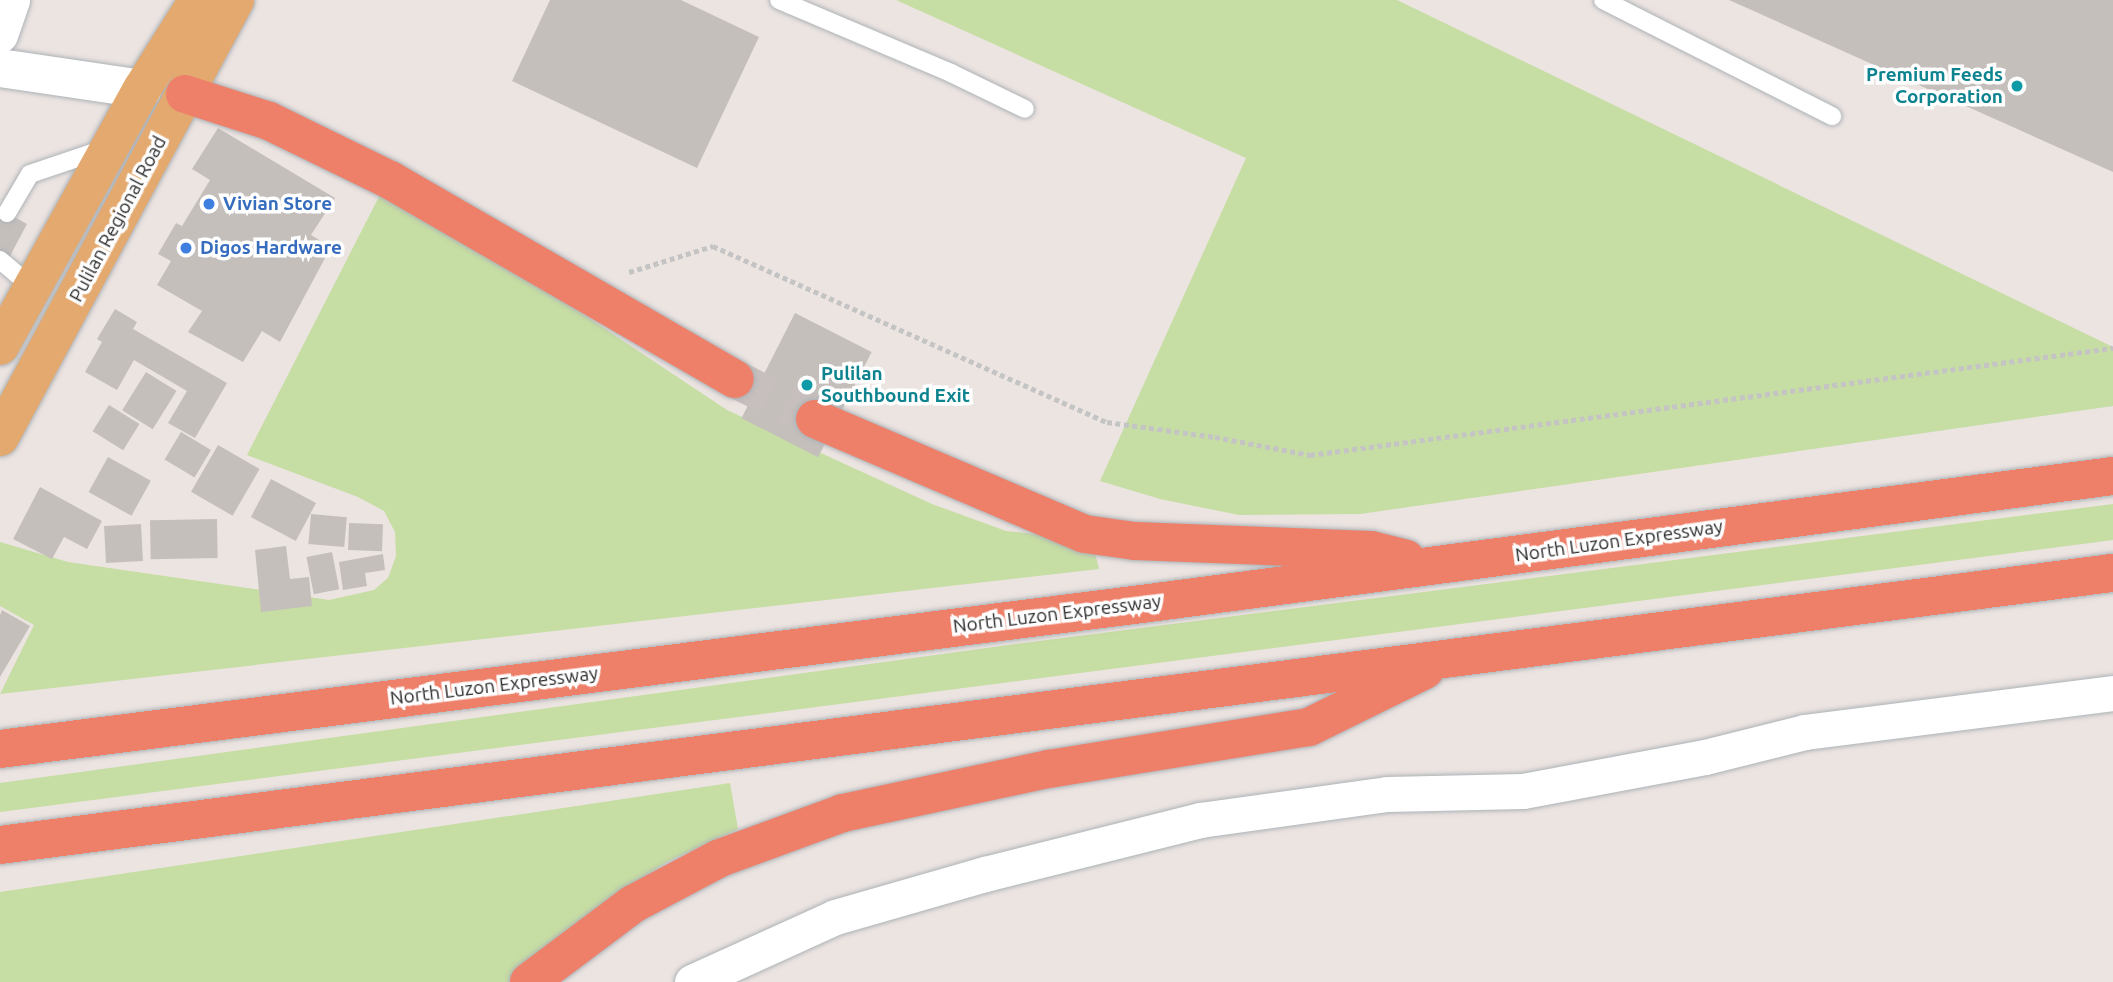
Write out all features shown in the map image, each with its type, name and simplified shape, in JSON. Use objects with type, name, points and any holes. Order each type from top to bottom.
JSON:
[{"type":"highway","points":[[186,94],[270,121],[390,180],[735,379]]},
{"type":"highway","points":[[815,419],[1085,534],[1135,541],[1371,550],[1432,566]]},
{"type":"highway","name":"North Luzon Expressway","points":[[0,748],[1432,566],[2113,476]]},
{"type":"highway","points":[[0,845],[2113,573]]},
{"type":"highway","points":[[528,982],[633,904],[720,858],[843,813],[1049,769],[1309,727],[1455,656]]},
{"type":"main road","name":"Pulilan Regional Road","points":[[0,346],[142,89],[198,0]]},
{"type":"main road","name":"Pulilan Regional Road","points":[[0,438],[235,0]]},
{"type":"main road","points":[[142,89],[186,94]]},
{"type":"street","points":[[0,36],[12,0]]},
{"type":"street","points":[[0,68],[142,89]]},
{"type":"street","points":[[692,982],[835,918],[985,874],[1200,820],[1387,794],[1523,791],[1705,757],[1804,732],[2113,693]]},
{"type":"lane","points":[[779,0],[951,73],[1025,109]]},
{"type":"lane","points":[[1604,0],[1832,116]]},
{"type":"lane","points":[[7,213],[30,174],[111,147]]},
{"type":"lane","points":[[0,260],[32,287]]},
{"type":"path","points":[[578,288],[713,246],[1107,422],[1215,437],[1310,455],[2113,348]]},
{"type":"green space","points":[[896,0],[1397,0],[2113,347],[2113,406],[1360,514],[1239,515],[1160,499],[1100,481],[1246,158]]},
{"type":"green space","points":[[386,183],[727,410],[932,504],[1006,531],[1092,540],[1099,569],[0,694],[34,625],[0,606],[0,542],[68,562],[329,600],[374,590],[388,578],[396,556],[395,532],[384,511],[358,497],[247,455]]},
{"type":"green space","points":[[2113,504],[2113,540],[0,812],[0,783],[1016,644]]},
{"type":"green space","points":[[730,783],[738,829],[667,862],[602,904],[509,982],[0,982],[0,892]]},
{"type":"building","points":[[550,0],[681,0],[759,37],[697,168],[512,81]]},
{"type":"building","name":"Premium Feeds Corporation","points":[[1729,0],[2113,0],[2113,172]]},
{"type":"building","points":[[218,128],[335,198],[311,235],[331,247],[280,342],[262,331],[243,362],[188,332],[202,311],[157,285],[171,261],[158,254],[176,223],[182,226],[210,180],[192,169]]},
{"type":"building","points":[[0,209],[27,224],[9,258],[0,254]]},
{"type":"building","points":[[115,309],[137,322],[133,329],[227,383],[195,438],[168,423],[187,391],[134,360],[117,390],[85,372],[102,342],[97,339]]},
{"type":"building","name":"Pulilan Southbound Exit","points":[[795,313],[872,352],[818,457],[741,418]]},
{"type":"building","points":[[146,372],[177,391],[153,429],[122,410]]},
{"type":"building","points":[[109,405],[140,424],[123,450],[93,431]]},
{"type":"building","points":[[181,432],[211,450],[195,477],[165,459]]},
{"type":"building","points":[[218,445],[260,469],[233,516],[191,492]]},
{"type":"building","points":[[108,457],[151,481],[131,516],[89,492]]},
{"type":"building","points":[[271,479],[316,503],[296,541],[251,517]]},
{"type":"building","points":[[40,487],[102,521],[87,549],[64,537],[52,559],[13,539]]},
{"type":"building","points":[[311,514],[347,517],[344,547],[308,544]]},
{"type":"building","points":[[217,519],[218,558],[151,559],[150,520]]},
{"type":"building","points":[[349,523],[383,524],[382,551],[348,550]]},
{"type":"building","points":[[141,524],[143,561],[106,563],[104,526]]},
{"type":"building","points":[[286,546],[290,579],[309,577],[312,606],[261,612],[255,550]]},
{"type":"building","points":[[332,552],[339,589],[314,594],[306,557]]},
{"type":"building","points":[[383,554],[385,570],[365,573],[367,586],[343,590],[339,562]]},
{"type":"building","points":[[2,610],[30,626],[0,677],[0,615]]},
{"type":"tunnel","points":[[735,379],[815,419]]},
{"type":"place","name":"Premium Feeds Corporation","points":[[2017,86]]},
{"type":"place","name":"Vivian Store","points":[[209,204]]},
{"type":"place","name":"Digos Hardware","points":[[186,248]]},
{"type":"place","name":"Pulilan Southbound Exit","points":[[807,385]]}]
